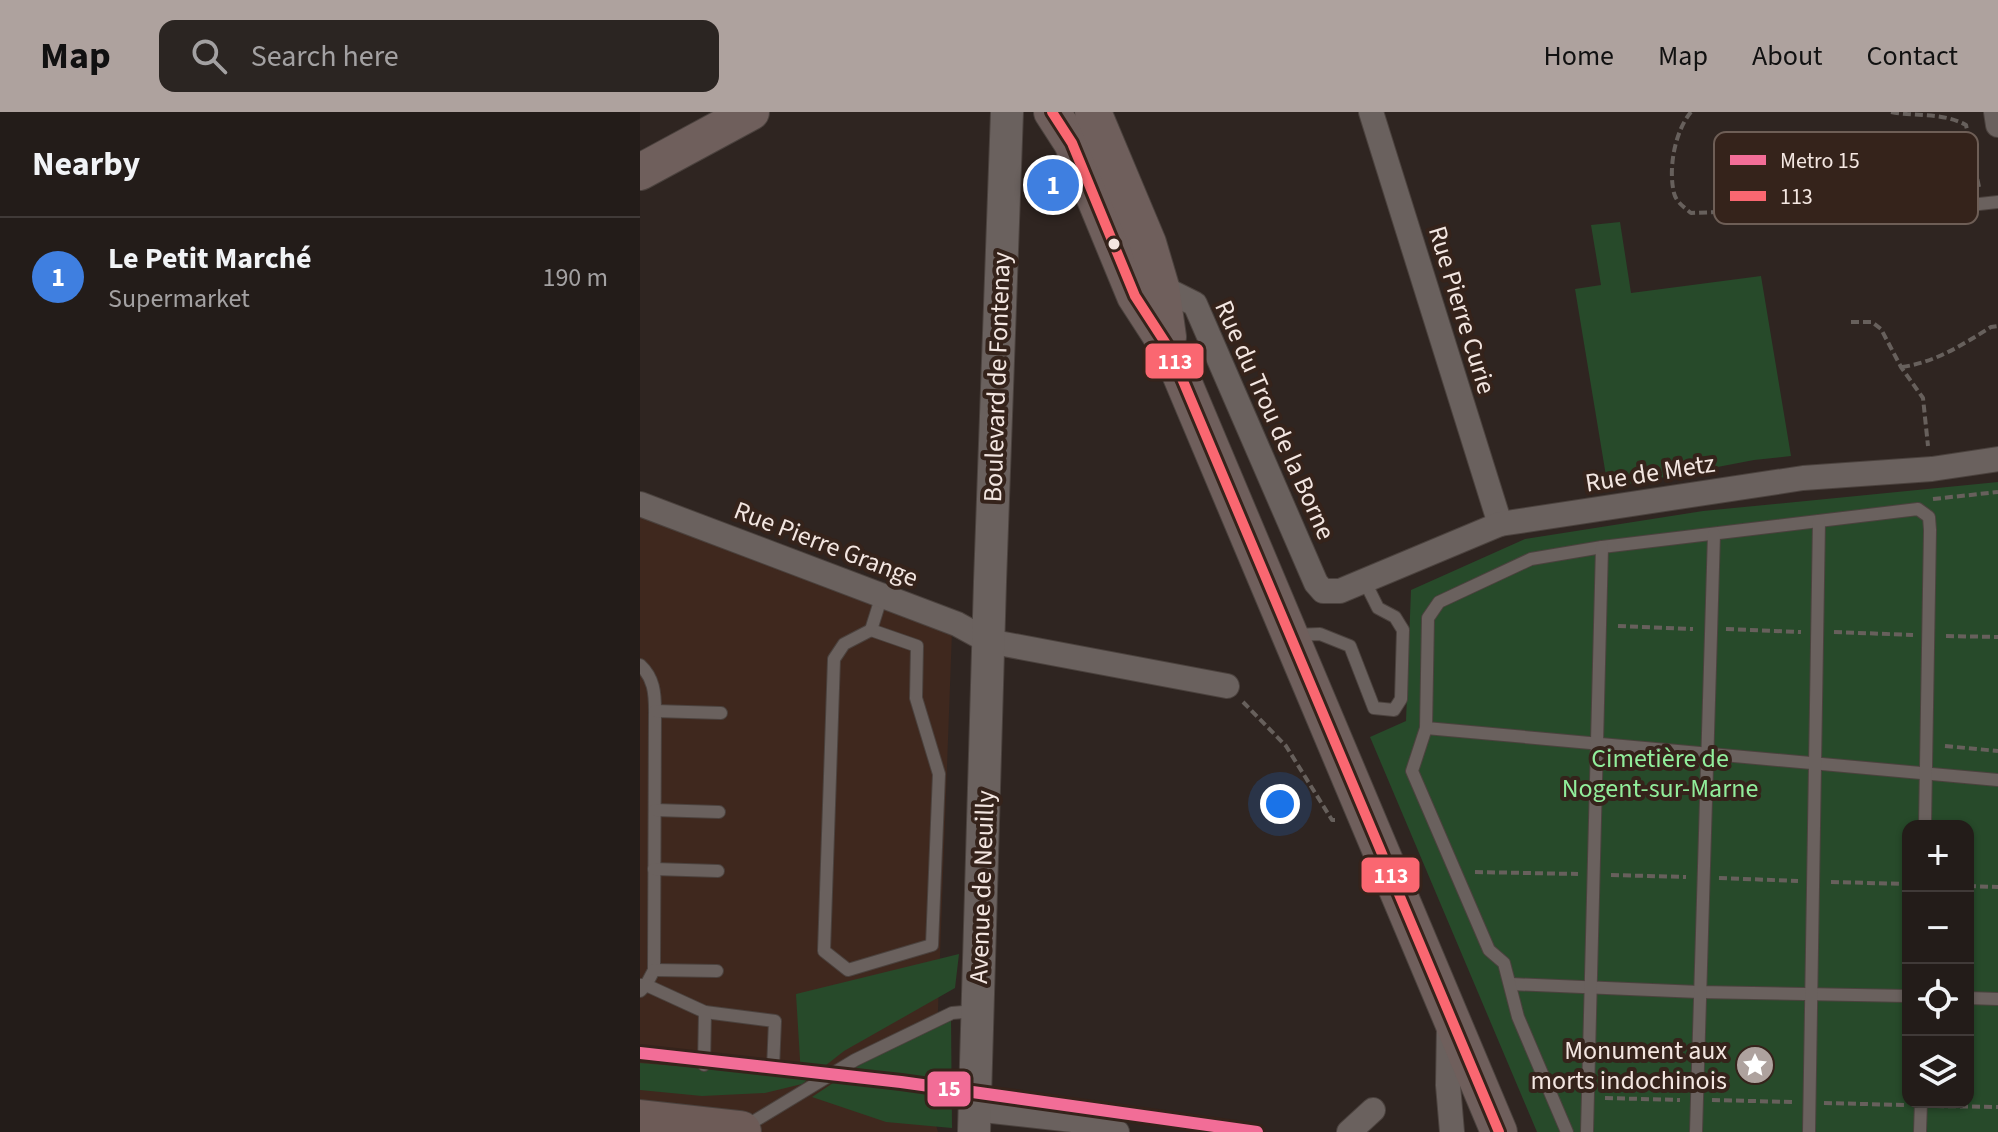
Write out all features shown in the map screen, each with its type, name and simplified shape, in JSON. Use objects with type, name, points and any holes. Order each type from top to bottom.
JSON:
[{"type":"highway","points":[[640,1121],[739,1132]]},
{"type":"main road","points":[[640,172],[751,112]]},
{"type":"main road","points":[[1052,112],[1072,143],[1135,296],[1170,350],[1499,1132]]},
{"type":"main road","points":[[1093,112],[1148,243],[1161,287],[1170,350]]},
{"type":"street","name":"Boulevard de Fontenay","points":[[988,641],[1007,112]]},
{"type":"street","name":"Rue Pierre Curie","points":[[1371,112],[1500,524]]},
{"type":"street","points":[[1996,112],[1998,125]]},
{"type":"street","name":"Rue du Trou de la Borne","points":[[1161,287],[1195,304],[1316,583],[1323,591]]},
{"type":"street","name":"Rue de Metz","points":[[1323,591],[1340,591],[1500,524],[1803,478],[1929,469],[1998,459]]},
{"type":"street","name":"Rue Pierre Grange","points":[[640,504],[957,624],[988,641],[1227,686]]},
{"type":"street","name":"Avenue de Neuilly","points":[[974,1121],[988,641]]},
{"type":"street","points":[[1449,1014],[1448,1085],[1452,1132]]},
{"type":"street","points":[[1349,1132],[1373,1110]]},
{"type":"street","points":[[974,1121],[1073,1120],[1117,1132]]},
{"type":"lane","points":[[1978,205],[1998,202]]},
{"type":"lane","points":[[1567,1132],[1518,1017],[1504,963],[1489,950],[1412,771],[1426,728],[1428,618],[1439,602],[1531,559],[1602,547],[1918,509],[1929,517],[1930,530],[1925,820]]},
{"type":"lane","points":[[1809,1132],[1819,521]]},
{"type":"lane","points":[[1696,1132],[1714,534]]},
{"type":"lane","points":[[1587,1132],[1602,547]]},
{"type":"lane","points":[[1291,635],[1320,634],[1350,646],[1374,708],[1394,710],[1401,699],[1403,630],[1395,617],[1378,608],[1364,580]]},
{"type":"lane","points":[[871,630],[917,646],[916,698],[939,774],[932,945],[848,970],[824,951],[834,659],[844,644],[871,630],[882,595]]},
{"type":"lane","points":[[640,665],[649,673],[655,693],[654,970],[642,987],[705,1012],[775,1021],[773,1068]]},
{"type":"lane","points":[[655,711],[721,713]]},
{"type":"lane","points":[[640,728],[655,728]]},
{"type":"lane","points":[[1426,728],[1998,780]]},
{"type":"lane","points":[[655,810],[719,812]]},
{"type":"lane","points":[[640,826],[655,826]]},
{"type":"lane","points":[[654,869],[718,871]]},
{"type":"lane","points":[[640,886],[654,886]]},
{"type":"lane","points":[[654,970],[717,971]]},
{"type":"lane","points":[[1511,984],[1902,996]]},
{"type":"lane","points":[[1974,998],[1998,999]]},
{"type":"lane","points":[[739,1132],[855,1060],[952,1013],[978,1011]]},
{"type":"lane","points":[[704,1065],[705,1012]]},
{"type":"lane","points":[[1920,1132],[1921,1108]]},
{"type":"path","points":[[1691,112],[1679,129],[1674,152],[1674,192],[1679,202],[1691,213],[1714,212]]},
{"type":"path","points":[[1891,112],[1954,118],[1966,125],[1968,132]]},
{"type":"path","points":[[1978,181],[1983,204]]},
{"type":"path","points":[[1851,322],[1872,322],[1881,329],[1901,367],[1923,398],[1929,469]]},
{"type":"path","points":[[1901,367],[1944,356],[1991,327],[1998,326]]},
{"type":"path","points":[[1921,512],[1925,500],[1998,492]]},
{"type":"path","points":[[1227,686],[1286,746],[1332,820],[1335,820]]},
{"type":"path","points":[[1927,745],[1998,751]]},
{"type":"path","points":[[1458,877],[1477,871],[1902,884]]},
{"type":"path","points":[[1974,886],[1998,887]]},
{"type":"shaded area","points":[[640,513],[952,632],[934,1118],[938,1132],[640,1132]]},
{"type":"green space","points":[[1620,222],[1631,293],[1761,276],[1791,456],[1754,460],[1608,488],[1575,289],[1601,285],[1591,225]]},
{"type":"green space","name":"Cimetière de Nogent-sur-Marne","points":[[1998,482],[1998,1132],[1537,1132],[1370,737],[1406,721],[1411,590],[1525,539],[1703,511]]},
{"type":"green space","points":[[959,954],[955,988],[844,1051],[802,1084],[765,1093],[702,1096],[640,1090],[640,1063],[801,1076],[796,994]]},
{"type":"green space","points":[[951,1017],[952,1128],[886,1122],[812,1097],[896,1041]]},
{"type":"metro line","name":"15","points":[[640,1053],[901,1082],[1257,1132]]},
{"type":"transit line","name":"113","points":[[1052,112],[1072,143],[1135,296],[1170,350],[1499,1132]]},
{"type":"place","name":"Le Petit Marché","points":[[1053,185]]},
{"type":"place","name":"Monument aux morts indochinois","points":[[1755,1065]]}]
